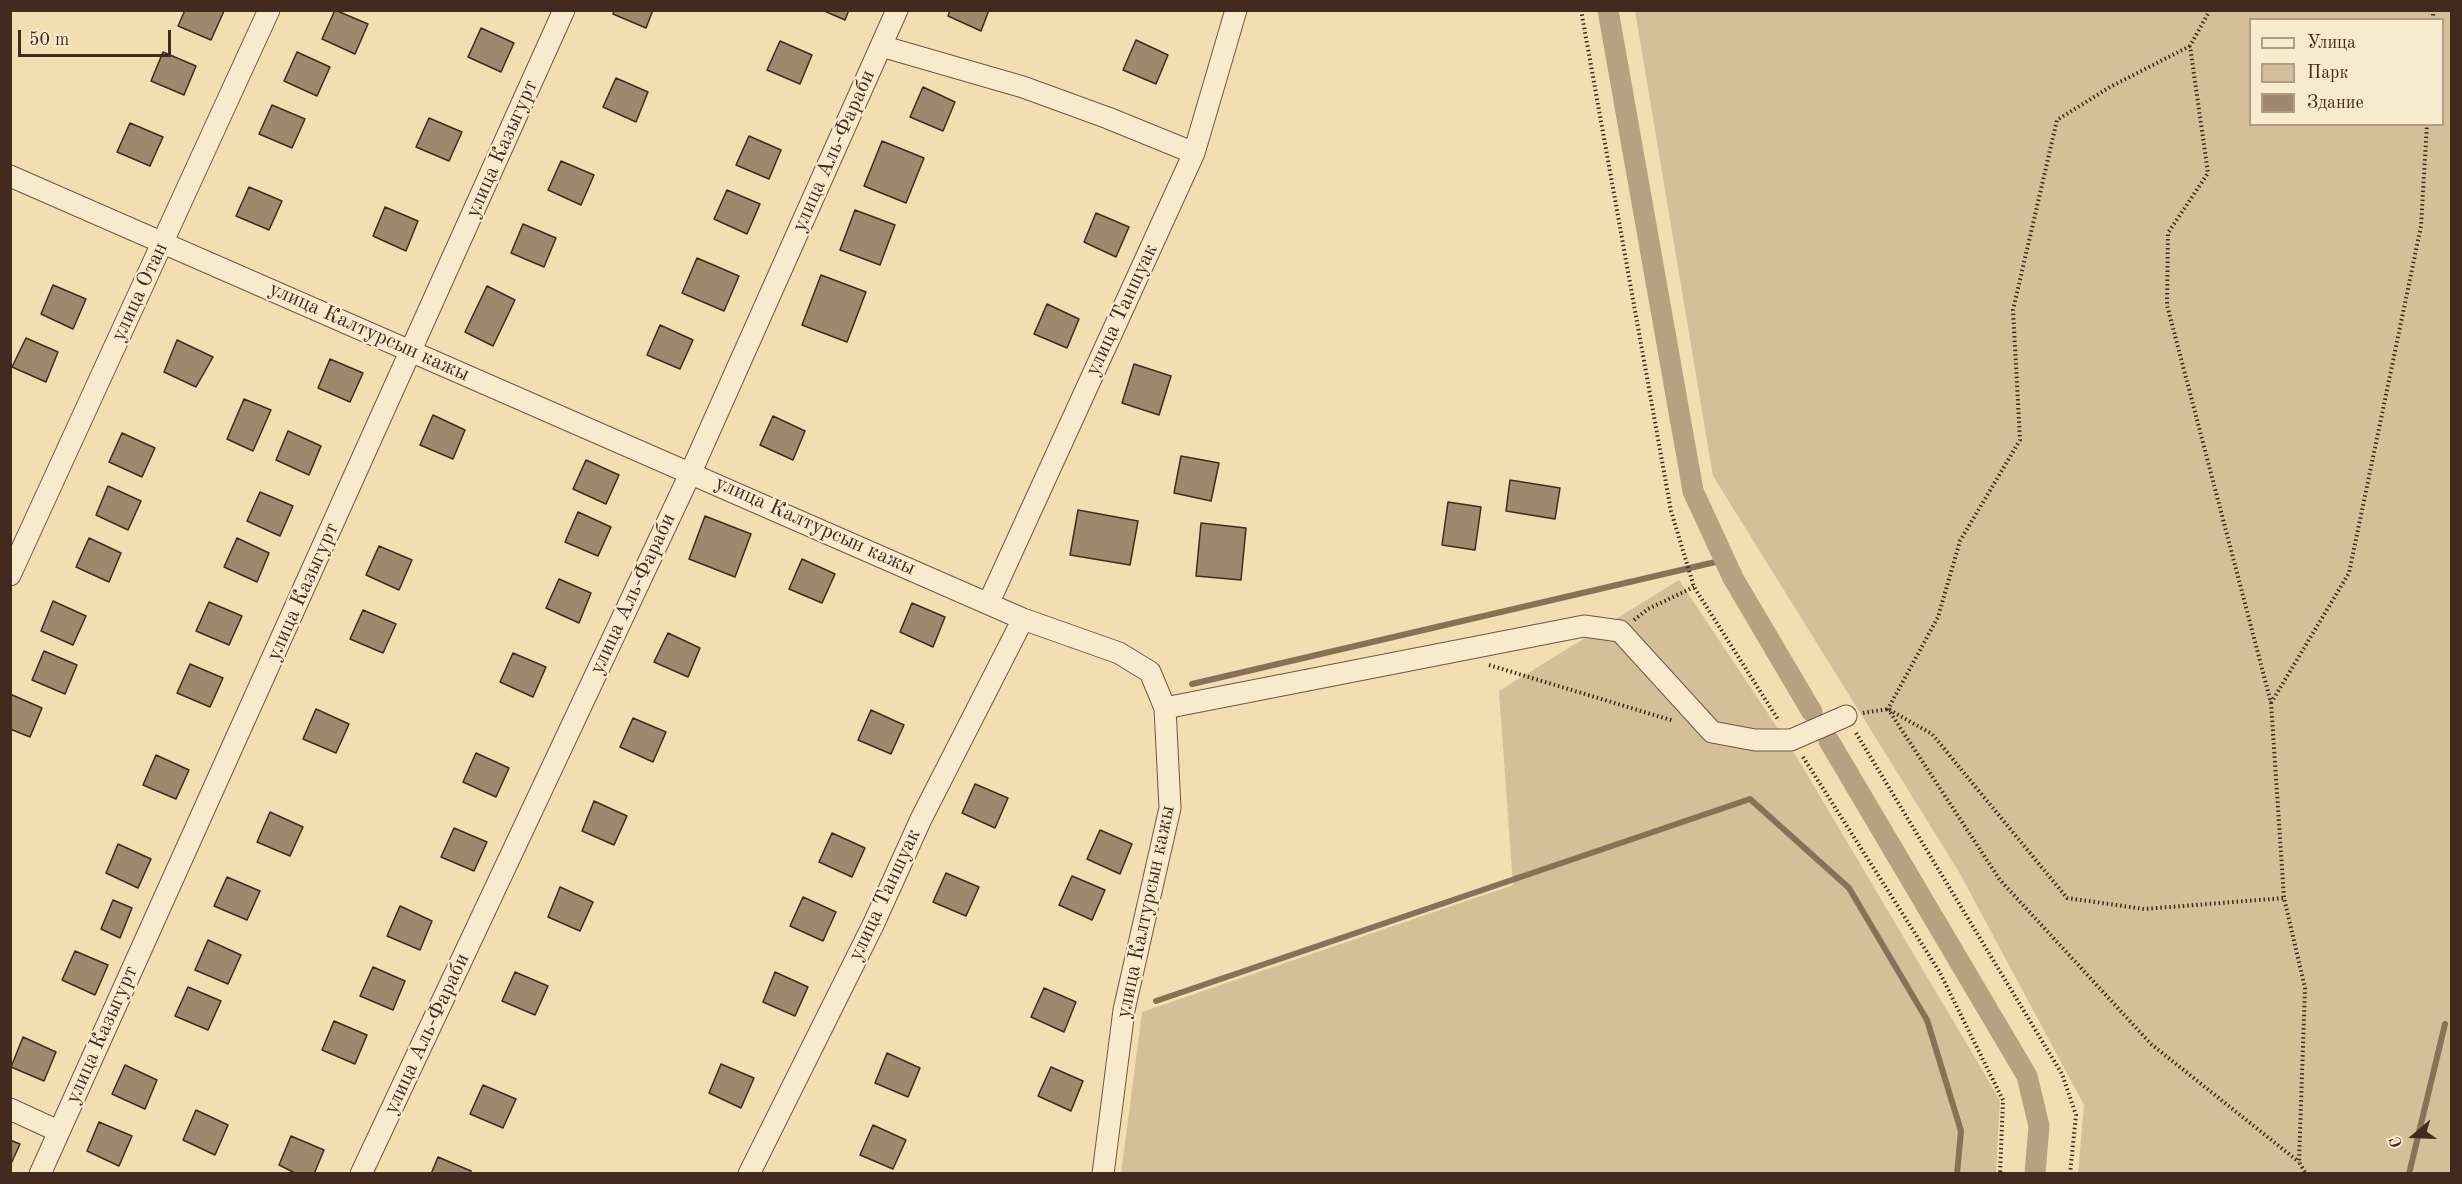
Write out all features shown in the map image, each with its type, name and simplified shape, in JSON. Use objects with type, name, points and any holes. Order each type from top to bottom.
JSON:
[{"type":"street","name":"улица Отан","points":[[10,575],[269,10]]},
{"type":"street","name":"улица Казыгурт","points":[[40,1173],[564,10]]},
{"type":"street","name":"улица Аль-Фараби","points":[[361,1173],[691,472],[897,10]]},
{"type":"street","name":"улица Таншуак","points":[[988,602],[1194,153],[1236,10]]},
{"type":"street","points":[[881,46],[1023,87],[1194,153]]},
{"type":"street","name":"улица Калтурсын кажы","points":[[10,176],[1023,619],[1119,653],[1150,672],[1165,708],[1170,808],[1124,1010],[1103,1173]]},
{"type":"street","name":"улица Таншуак","points":[[749,1173],[874,923],[921,819],[1023,619]]},
{"type":"street","points":[[1165,708],[1584,626],[1620,631],[1712,732],[1755,740],[1791,740],[1846,716]]},
{"type":"street","points":[[10,1109],[58,1131]]},
{"type":"path","points":[[1581,10],[1671,511],[1694,587],[1939,971],[2003,1100],[2000,1173]]},
{"type":"path","points":[[1887,709],[1938,617],[1960,541],[2020,440],[2013,310],[2057,120],[2110,87],[2190,46],[2210,10]]},
{"type":"path","points":[[2190,46],[2208,173],[2168,233],[2167,305],[2271,703],[2284,898],[2305,988],[2299,1162]]},
{"type":"path","points":[[2271,703],[2349,573],[2421,226],[2427,126]]},
{"type":"path","points":[[1620,631],[1648,609],[1694,587]]},
{"type":"path","points":[[1471,648],[1492,668],[1679,722]]},
{"type":"path","points":[[1887,709],[2000,880],[2151,1044],[2299,1162],[2306,1173]]},
{"type":"path","points":[[2070,1173],[2076,1115],[2062,1074],[1846,716],[1887,709],[1932,734],[2067,898],[2144,909],[2284,898]]},
{"type":"green space","points":[[1635,11],[2451,11],[2451,1173],[2078,1173],[2084,1105],[1959,872],[1713,476]]},
{"type":"green space","points":[[1679,580],[1795,754],[2000,1100],[1996,1173],[1121,1174],[1142,1012],[1513,885],[1499,691]]},
{"type":"building","points":[[185,10],[224,11],[211,40],[178,26]]},
{"type":"building","points":[[335,10],[368,24],[355,54],[322,39]]},
{"type":"building","points":[[614,10],[653,10],[646,28],[613,14]]},
{"type":"building","points":[[822,10],[849,10],[845,20]]},
{"type":"building","points":[[950,10],[989,10],[981,31],[948,16]]},
{"type":"building","points":[[481,28],[514,43],[501,72],[468,57]]},
{"type":"building","points":[[1136,40],[1168,55],[1156,84],[1123,70]]},
{"type":"building","points":[[780,41],[812,55],[800,84],[767,70]]},
{"type":"building","points":[[163,52],[196,66],[184,95],[151,81]]},
{"type":"building","points":[[297,52],[330,67],[317,96],[284,81]]},
{"type":"building","points":[[616,78],[648,92],[636,122],[603,107]]},
{"type":"building","points":[[923,87],[955,102],[943,131],[910,117]]},
{"type":"building","points":[[272,105],[305,119],[292,148],[259,134]]},
{"type":"building","points":[[429,118],[462,132],[449,161],[416,147]]},
{"type":"building","points":[[130,123],[163,137],[150,166],[117,152]]},
{"type":"building","points":[[749,136],[781,150],[769,179],[736,165]]},
{"type":"building","points":[[882,141],[924,158],[906,203],[864,186]]},
{"type":"building","points":[[561,161],[594,175],[581,205],[548,190]]},
{"type":"building","points":[[249,187],[282,201],[269,230],[236,216]]},
{"type":"building","points":[[727,190],[760,204],[747,234],[714,219]]},
{"type":"building","points":[[385,207],[418,221],[406,251],[373,236]]},
{"type":"building","points":[[855,210],[895,225],[880,265],[840,250]]},
{"type":"building","points":[[1096,213],[1129,227],[1116,257],[1084,242]]},
{"type":"building","points":[[523,224],[556,238],[544,267],[511,253]]},
{"type":"building","points":[[697,258],[739,276],[724,311],[682,293]]},
{"type":"building","points":[[821,275],[866,292],[847,342],[802,325]]},
{"type":"building","points":[[53,285],[86,299],[73,329],[41,314]]},
{"type":"building","points":[[487,286],[515,300],[493,346],[465,332]]},
{"type":"building","points":[[1047,304],[1079,319],[1067,348],[1034,334]]},
{"type":"building","points":[[660,325],[693,340],[680,369],[647,355]]},
{"type":"building","points":[[26,338],[58,352],[46,382],[12,367]]},
{"type":"building","points":[[177,340],[213,357],[196,387],[164,372]]},
{"type":"building","points":[[330,359],[363,373],[350,402],[318,388]]},
{"type":"building","points":[[1134,364],[1171,376],[1159,415],[1122,403]]},
{"type":"building","points":[[244,399],[271,410],[253,451],[227,439]]},
{"type":"building","points":[[433,415],[465,430],[453,459],[420,445]]},
{"type":"building","points":[[773,416],[805,431],[793,460],[760,445]]},
{"type":"building","points":[[288,431],[321,446],[309,475],[276,460]]},
{"type":"building","points":[[122,433],[155,448],[142,477],[109,462]]},
{"type":"building","points":[[1181,456],[1219,463],[1211,501],[1174,493]]},
{"type":"building","points":[[586,460],[619,475],[606,504],[573,489]]},
{"type":"building","points":[[1510,480],[1560,488],[1555,519],[1506,511]]},
{"type":"building","points":[[108,486],[141,501],[128,530],[96,515]]},
{"type":"building","points":[[260,492],[293,506],[280,536],[247,521]]},
{"type":"building","points":[[1448,502],[1481,507],[1475,550],[1442,545]]},
{"type":"building","points":[[1078,510],[1138,521],[1130,565],[1070,555]]},
{"type":"building","points":[[578,512],[611,527],[598,556],[565,542]]},
{"type":"building","points":[[705,516],[751,534],[735,577],[689,559]]},
{"type":"building","points":[[1201,523],[1246,528],[1241,580],[1196,576]]},
{"type":"building","points":[[89,538],[121,553],[109,582],[76,567]]},
{"type":"building","points":[[237,538],[269,553],[257,582],[224,567]]},
{"type":"building","points":[[379,546],[412,560],[399,590],[366,575]]},
{"type":"building","points":[[802,559],[835,574],[822,603],[789,589]]},
{"type":"building","points":[[559,579],[591,593],[579,623],[546,608]]},
{"type":"building","points":[[53,601],[86,616],[73,645],[41,631]]},
{"type":"building","points":[[209,602],[242,616],[229,645],[196,631]]},
{"type":"building","points":[[912,603],[945,617],[933,647],[900,632]]},
{"type":"building","points":[[363,610],[396,624],[383,653],[350,639]]},
{"type":"building","points":[[668,633],[700,648],[688,677],[654,662]]},
{"type":"building","points":[[44,651],[77,665],[65,694],[32,680]]},
{"type":"building","points":[[513,653],[546,667],[533,697],[500,682]]},
{"type":"building","points":[[190,664],[223,678],[210,707],[177,693]]},
{"type":"building","points":[[10,694],[42,708],[30,737],[10,729]]},
{"type":"building","points":[[316,709],[349,724],[336,753],[303,739]]},
{"type":"building","points":[[871,710],[904,725],[891,754],[858,740]]},
{"type":"building","points":[[633,718],[666,732],[653,762],[620,747]]},
{"type":"building","points":[[476,753],[509,768],[496,797],[463,782]]},
{"type":"building","points":[[156,755],[189,770],[176,799],[143,785]]},
{"type":"building","points":[[975,784],[1008,798],[995,828],[962,813]]},
{"type":"building","points":[[594,801],[627,816],[614,845],[582,831]]},
{"type":"building","points":[[270,812],[303,827],[290,856],[257,842]]},
{"type":"building","points":[[454,828],[487,842],[474,871],[441,857]]},
{"type":"building","points":[[1100,830],[1132,844],[1120,874],[1087,859]]},
{"type":"building","points":[[832,833],[865,848],[852,877],[819,862]]},
{"type":"building","points":[[118,844],[151,859],[138,888],[106,873]]},
{"type":"building","points":[[946,873],[979,887],[966,916],[933,902]]},
{"type":"building","points":[[1072,876],[1105,890],[1092,920],[1059,905]]},
{"type":"building","points":[[227,877],[260,891],[247,920],[214,906]]},
{"type":"building","points":[[560,887],[593,902],[580,931],[548,917]]},
{"type":"building","points":[[803,897],[836,912],[823,941],[790,926]]},
{"type":"building","points":[[113,900],[132,908],[120,938],[101,929]]},
{"type":"building","points":[[400,906],[432,921],[420,950],[387,936]]},
{"type":"building","points":[[208,940],[241,955],[228,984],[195,970]]},
{"type":"building","points":[[75,951],[108,965],[95,995],[62,980]]},
{"type":"building","points":[[373,967],[405,981],[393,1010],[360,996]]},
{"type":"building","points":[[515,972],[548,986],[535,1015],[502,1001]]},
{"type":"building","points":[[775,972],[808,987],[795,1016],[763,1002]]},
{"type":"building","points":[[188,987],[221,1001],[208,1030],[175,1016]]},
{"type":"building","points":[[1044,988],[1076,1002],[1064,1032],[1031,1017]]},
{"type":"building","points":[[334,1021],[367,1035],[355,1064],[322,1050]]},
{"type":"building","points":[[23,1037],[56,1052],[44,1081],[11,1067]]},
{"type":"building","points":[[887,1053],[920,1068],[908,1097],[875,1083]]},
{"type":"building","points":[[721,1064],[754,1078],[741,1108],[709,1093]]},
{"type":"building","points":[[125,1065],[157,1080],[145,1109],[112,1094]]},
{"type":"building","points":[[1051,1067],[1083,1081],[1071,1111],[1038,1096]]},
{"type":"building","points":[[483,1085],[516,1099],[503,1128],[470,1114]]},
{"type":"building","points":[[196,1110],[228,1125],[215,1155],[183,1140]]},
{"type":"building","points":[[99,1122],[132,1136],[119,1166],[87,1151]]},
{"type":"building","points":[[873,1125],[906,1140],[893,1169],[860,1155]]},
{"type":"building","points":[[291,1136],[324,1150],[314,1174],[297,1174],[279,1165]]},
{"type":"building","points":[[10,1140],[20,1144],[10,1166]]},
{"type":"building","points":[[438,1157],[471,1171],[470,1174],[431,1174]]},
{"type":"waterway","points":[[1608,10],[1693,491],[1733,578],[1812,712]]},
{"type":"waterway","points":[[1192,684],[1724,560]]},
{"type":"waterway","points":[[1829,741],[2027,1076],[2039,1126],[2035,1174]]},
{"type":"waterway","points":[[1156,1001],[1750,799],[1849,888],[1927,1020],[1961,1131],[1957,1174]]},
{"type":"waterway","points":[[2409,1174],[2445,1024]]}]
